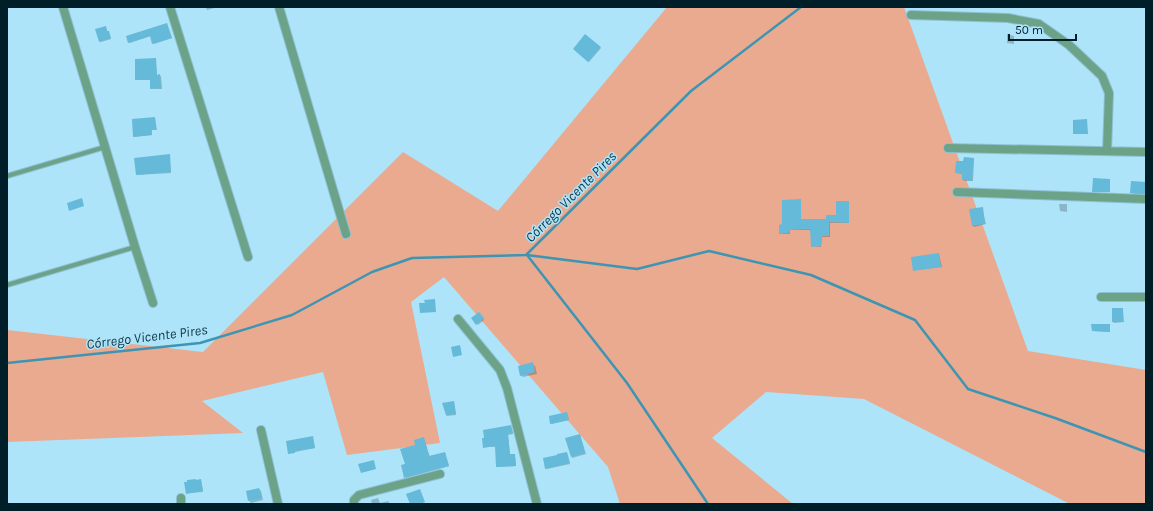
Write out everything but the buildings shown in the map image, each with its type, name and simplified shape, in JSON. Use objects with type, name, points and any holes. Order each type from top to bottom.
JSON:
[{"type":"street","points":[[63,7],[153,303]]},
{"type":"street","points":[[170,7],[248,257]]},
{"type":"street","points":[[278,7],[346,234]]},
{"type":"street","points":[[911,15],[1008,18],[1039,24],[1069,45],[1102,76],[1109,93],[1107,151]]},
{"type":"street","points":[[948,148],[1146,152]]},
{"type":"street","points":[[957,192],[1146,199]]},
{"type":"street","points":[[1101,297],[1146,297]]},
{"type":"street","points":[[458,319],[500,370],[507,388],[537,504]]},
{"type":"street","points":[[261,430],[278,504]]},
{"type":"street","points":[[354,504],[354,500],[359,495],[440,474]]},
{"type":"lane","points":[[7,176],[105,147]]},
{"type":"lane","points":[[7,285],[135,247]]},
{"type":"shaded area","points":[[667,7],[904,7],[1028,351],[1146,370],[1146,504],[1070,504],[864,399],[766,392],[712,438],[793,504],[620,504],[608,467],[444,277],[411,302],[440,443],[347,455],[323,372],[202,401],[243,433],[7,442],[7,330],[203,352],[403,152],[498,211]]},
{"type":"waterway","name":"Córrego Vicente Pires","points":[[7,363],[200,343],[292,315],[372,272],[412,258],[526,255],[691,91],[801,7]]},
{"type":"waterway","points":[[527,255],[637,269],[709,251],[811,275],[915,320],[968,389],[1055,418],[1146,452]]},
{"type":"waterway","points":[[527,255],[627,383],[708,504]]}]
